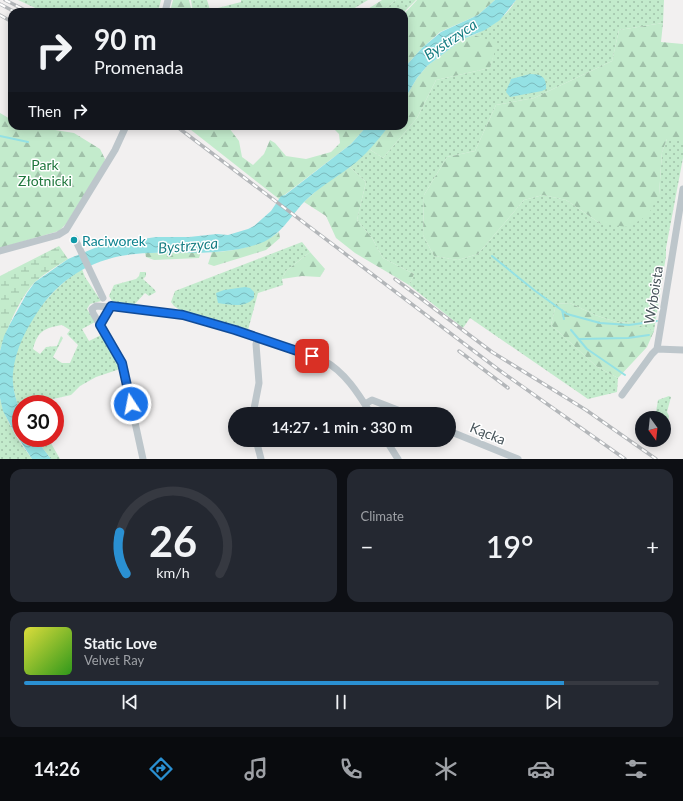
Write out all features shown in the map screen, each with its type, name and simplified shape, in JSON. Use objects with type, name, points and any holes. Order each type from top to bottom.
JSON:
[{"type":"street","points":[[0,251],[58,235],[66,230],[115,150],[124,130]]},
{"type":"street","name":"Wyboista","points":[[658,349],[683,188]]},
{"type":"street","points":[[75,239],[103,298]]},
{"type":"street","points":[[143,459],[122,363],[94,315],[92,309],[97,305],[183,315],[323,360],[331,364],[347,379],[366,407]]},
{"type":"street","points":[[100,325],[111,306]]},
{"type":"street","points":[[254,407],[259,383],[256,344],[258,338]]},
{"type":"street","points":[[622,395],[652,354],[658,349],[683,350]]},
{"type":"street","points":[[365,404],[372,400],[390,407]]},
{"type":"street","name":"Kącka","points":[[456,434],[518,459]]},
{"type":"street","points":[[258,447],[261,459]]},
{"type":"street","points":[[390,447],[398,459]]},
{"type":"green space","points":[[18,0],[161,0],[159,8],[35,8]]},
{"type":"green space","points":[[173,0],[189,0],[191,8],[171,8]]},
{"type":"green space","points":[[191,0],[207,0],[209,8],[192,8]]},
{"type":"green space","points":[[241,0],[368,0],[355,8],[218,8],[241,2]]},
{"type":"green space","points":[[382,0],[396,0],[386,8],[369,8]]},
{"type":"green space","points":[[396,0],[416,0],[408,8],[386,8]]},
{"type":"green space","points":[[417,0],[495,0],[478,15],[440,32],[422,48],[408,64],[408,10]]},
{"type":"green space","points":[[516,0],[664,0],[663,23],[619,30],[612,61],[534,98],[496,105],[475,151],[447,157],[424,195],[423,235],[434,256],[458,260],[478,254],[524,200],[543,195],[566,200],[601,224],[659,195],[662,152],[667,139],[683,139],[683,158],[666,248],[654,331],[632,323],[616,322],[595,315],[570,303],[556,304],[551,325],[596,366],[618,378],[617,392],[588,399],[470,318],[463,328],[409,285],[414,274],[383,258],[372,238],[357,220],[366,182],[350,167],[369,149],[383,158],[417,118],[436,80],[490,68],[496,44],[474,35],[498,20]]},
{"type":"green space","points":[[663,23],[661,42],[683,44],[683,139],[667,139],[662,152],[659,195],[648,215],[629,227],[601,224],[566,200],[543,195],[524,200],[478,254],[458,260],[434,256],[423,235],[424,195],[447,157],[475,151],[496,105],[534,98],[612,61],[619,30]]},
{"type":"green space","points":[[474,35],[497,43],[490,68],[436,80],[417,118],[408,129],[408,93],[417,78],[427,66],[463,39]]},
{"type":"green space","name":"Park Złotnicki","points":[[0,113],[8,118],[8,130],[55,130],[74,133],[100,149],[105,159],[104,163],[66,224],[59,231],[0,248]]},
{"type":"green space","points":[[191,130],[231,130],[239,141],[242,157],[253,165],[264,154],[270,140],[275,143],[286,156],[306,159],[331,152],[340,143],[339,134],[335,130],[363,130],[351,144],[279,199]]},
{"type":"green space","points":[[386,130],[407,130],[383,158],[369,149]]},
{"type":"green space","points":[[350,167],[366,182],[357,220],[372,238],[383,258],[414,274],[409,285],[355,253],[336,238],[326,216],[304,202],[326,182]]},
{"type":"green space","points":[[279,232],[280,238],[266,250],[214,266],[208,264],[212,252],[229,251],[247,247],[264,241]]},
{"type":"green space","points":[[302,242],[310,252],[286,271],[282,279],[283,285],[258,293],[248,330],[180,310],[171,302],[175,291]]},
{"type":"green space","points":[[59,246],[68,259],[51,270],[29,288],[14,314],[0,351],[0,276]]},
{"type":"green space","points":[[201,252],[199,258],[154,260],[146,257],[145,253]]},
{"type":"green space","points":[[310,252],[325,269],[320,277],[302,276],[282,279],[286,271]]},
{"type":"green space","points":[[82,269],[85,277],[101,301],[90,304],[87,309],[95,322],[82,329],[89,341],[101,335],[120,369],[96,377],[80,386],[71,395],[64,397],[64,395],[15,395],[12,374],[14,359],[19,343],[35,314],[57,288]],"holes":[[[62,325],[70,330],[67,334],[78,345],[70,363],[62,363],[53,357],[63,338],[61,336],[57,346],[46,347],[40,354],[33,349],[37,338],[46,329]]]},
{"type":"green space","points":[[140,272],[146,272],[146,276],[143,279],[156,292],[149,296],[145,293],[134,305],[112,301],[109,296],[114,285],[136,279]]},
{"type":"green space","points":[[570,303],[595,315],[616,322],[632,323],[654,331],[647,347],[618,378],[596,366],[551,325],[556,304]]},
{"type":"green space","points":[[669,396],[671,397],[667,411],[656,411],[658,400]]},
{"type":"green space","points":[[0,398],[5,415],[12,428],[12,447],[24,447],[32,459],[0,459]]},
{"type":"green space","points":[[42,447],[53,447],[60,459],[51,459]]},
{"type":"water","name":"Bystrzyca","points":[[495,0],[516,0],[500,20],[485,30],[463,39],[427,66],[417,78],[408,93],[408,64],[422,48],[441,32],[478,15]]},
{"type":"water","points":[[530,74],[542,77],[546,85],[546,89],[510,97],[506,92],[511,79]]},
{"type":"water","name":"Bystrzyca","points":[[363,130],[386,130],[361,158],[309,197],[285,225],[268,240],[247,247],[220,252],[150,253],[118,257],[89,266],[63,283],[41,307],[22,338],[16,355],[13,373],[15,395],[12,395],[12,428],[3,411],[0,398],[0,351],[4,336],[10,324],[27,293],[35,282],[68,259],[102,245],[156,237],[189,237],[217,234],[228,235],[248,229],[254,226],[271,211],[281,196],[285,195],[351,144]]},
{"type":"water","points":[[245,287],[250,288],[254,292],[254,298],[251,301],[242,305],[218,303],[216,293],[224,290]]},
{"type":"water","points":[[24,447],[42,447],[51,459],[32,459]]},
{"type":"waterway","points":[[0,136],[28,142]]},
{"type":"waterway","points":[[492,256],[534,290],[567,314],[600,323],[629,325],[657,321]]},
{"type":"waterway","points":[[562,310],[564,319]]},
{"type":"waterway","points":[[571,330],[587,349],[625,375]]},
{"type":"waterway","points":[[579,339],[628,338],[649,335]]},
{"type":"railway","points":[[5,0],[21,8]]},
{"type":"railway","points":[[0,4],[8,8]]},
{"type":"railway","points":[[0,15],[8,20]]},
{"type":"railway","points":[[181,130],[499,370],[625,459]]},
{"type":"railway","points":[[395,279],[492,352],[586,410],[656,459]]},
{"type":"railway","points":[[459,351],[508,388]]},
{"type":"place","name":"Raciworek","points":[[74,240]]},
{"type":"route","points":[[131,404],[122,363],[100,325],[111,306],[183,315],[235,330],[312,356]]}]
